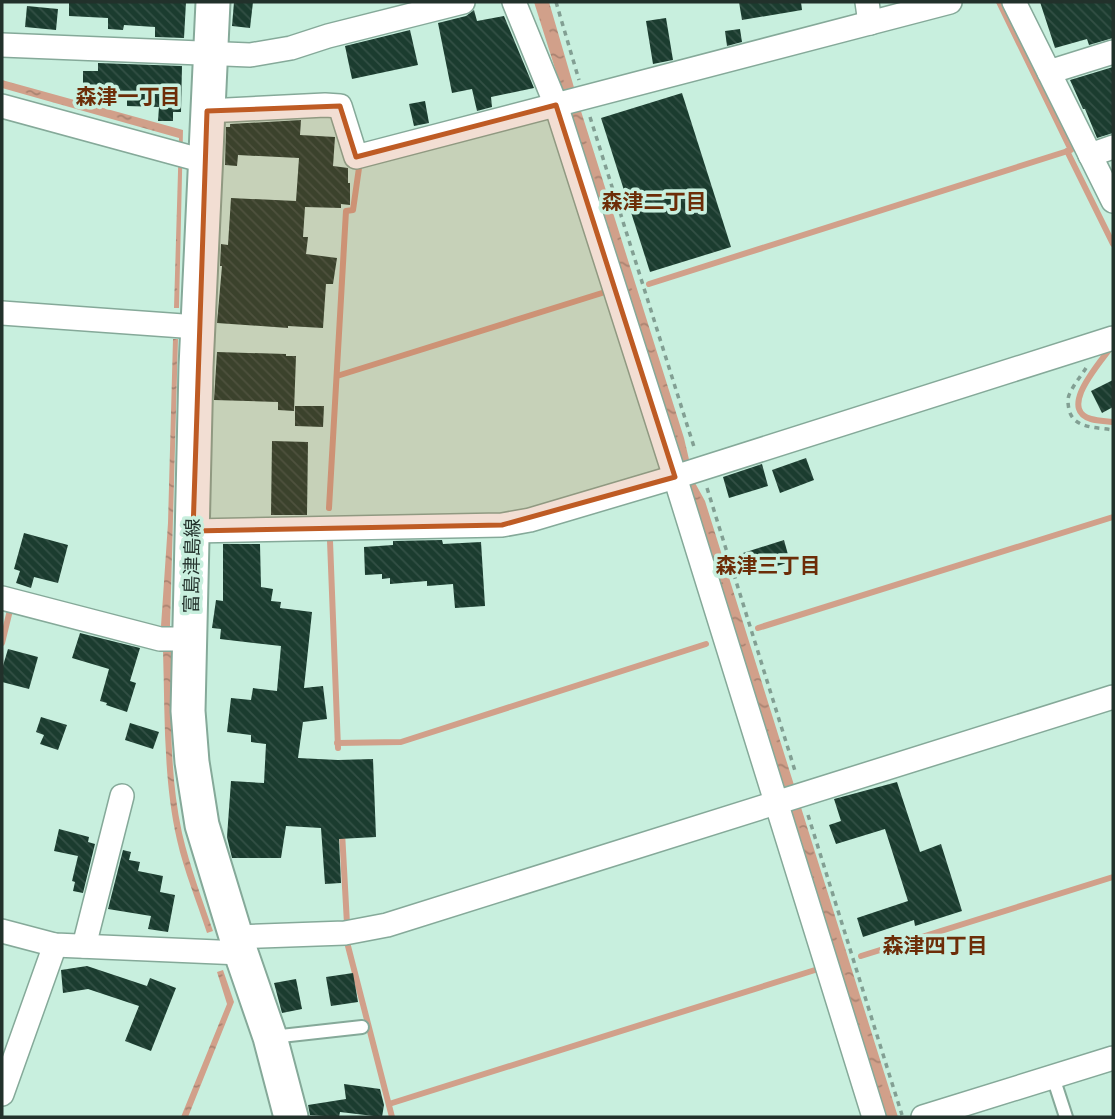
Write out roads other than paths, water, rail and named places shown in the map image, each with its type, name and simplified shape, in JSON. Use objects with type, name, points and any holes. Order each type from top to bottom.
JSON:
[{"type":"main road","name":"富島津島線","points":[[213,2],[207,111],[188,157],[197,327],[188,711],[192,762],[202,825],[238,945],[270,1037],[291,1117]]},
{"type":"street","points":[[2,45],[250,55],[291,48],[463,2]]},
{"type":"street","points":[[514,2],[571,101],[789,798],[874,1117]]},
{"type":"street","points":[[207,111],[340,106],[356,157],[571,101],[869,12],[950,2]]},
{"type":"street","points":[[1014,2],[1113,201]]},
{"type":"street","points":[[1049,72],[1113,52]]},
{"type":"street","points":[[2,106],[188,157]]},
{"type":"street","points":[[1090,155],[1113,148]]},
{"type":"street","points":[[2,313],[197,327]]},
{"type":"street","points":[[193,531],[502,525],[530,520],[688,473],[1109,339]]},
{"type":"street","points":[[2,598],[160,639],[191,639]]},
{"type":"street","points":[[2,931],[55,945],[238,945],[345,933],[387,925],[1113,697]]},
{"type":"street","points":[[83,946],[122,796]]},
{"type":"street","points":[[2,1094],[55,945]]},
{"type":"street","points":[[923,1117],[1113,1058]]},
{"type":"lane","points":[[270,1037],[362,1027]]},
{"type":"lane","points":[[1053,1077],[1066,1117]]},
{"type":"water","points":[[534,2],[549,2],[684,438],[694,481],[705,501],[898,1117],[884,1117],[693,505],[689,484],[673,442]]},
{"type":"water","points":[[2,80],[183,130],[179,308],[174,308],[179,138],[2,88]]},
{"type":"water","points":[[173,339],[178,339],[170,626],[161,626],[168,523]]},
{"type":"water","points":[[163,650],[171,650],[172,742],[178,810],[189,858],[213,931],[207,933],[183,863],[172,817],[166,745]]},
{"type":"water","points":[[223,970],[234,1002],[188,1117],[181,1117],[227,1004],[217,972]]},
{"type":"waterway","points":[[649,284],[1071,150],[999,2]]},
{"type":"waterway","points":[[1067,151],[1113,244]]},
{"type":"waterway","points":[[329,508],[346,211],[353,210],[359,168]]},
{"type":"waterway","points":[[337,376],[602,293]]},
{"type":"waterway","points":[[1111,347],[1084,385],[1078,406],[1082,414],[1091,419],[1113,422]]},
{"type":"waterway","points":[[758,628],[1113,517]]},
{"type":"waterway","points":[[330,541],[338,748]]},
{"type":"waterway","points":[[2,643],[11,606]]},
{"type":"waterway","points":[[337,743],[401,742],[706,644]]},
{"type":"waterway","points":[[342,832],[347,924]]},
{"type":"waterway","points":[[861,956],[1113,877]]},
{"type":"waterway","points":[[348,946],[392,1117]]},
{"type":"waterway","points":[[389,1104],[815,970]]},
{"type":"district","name":"森津一丁目","points":[[128,97]]},
{"type":"district","name":"森津二丁目","points":[[654,202]]},
{"type":"district","name":"森津三丁目","points":[[768,566]]},
{"type":"district","name":"森津四丁目","points":[[935,946]]}]
